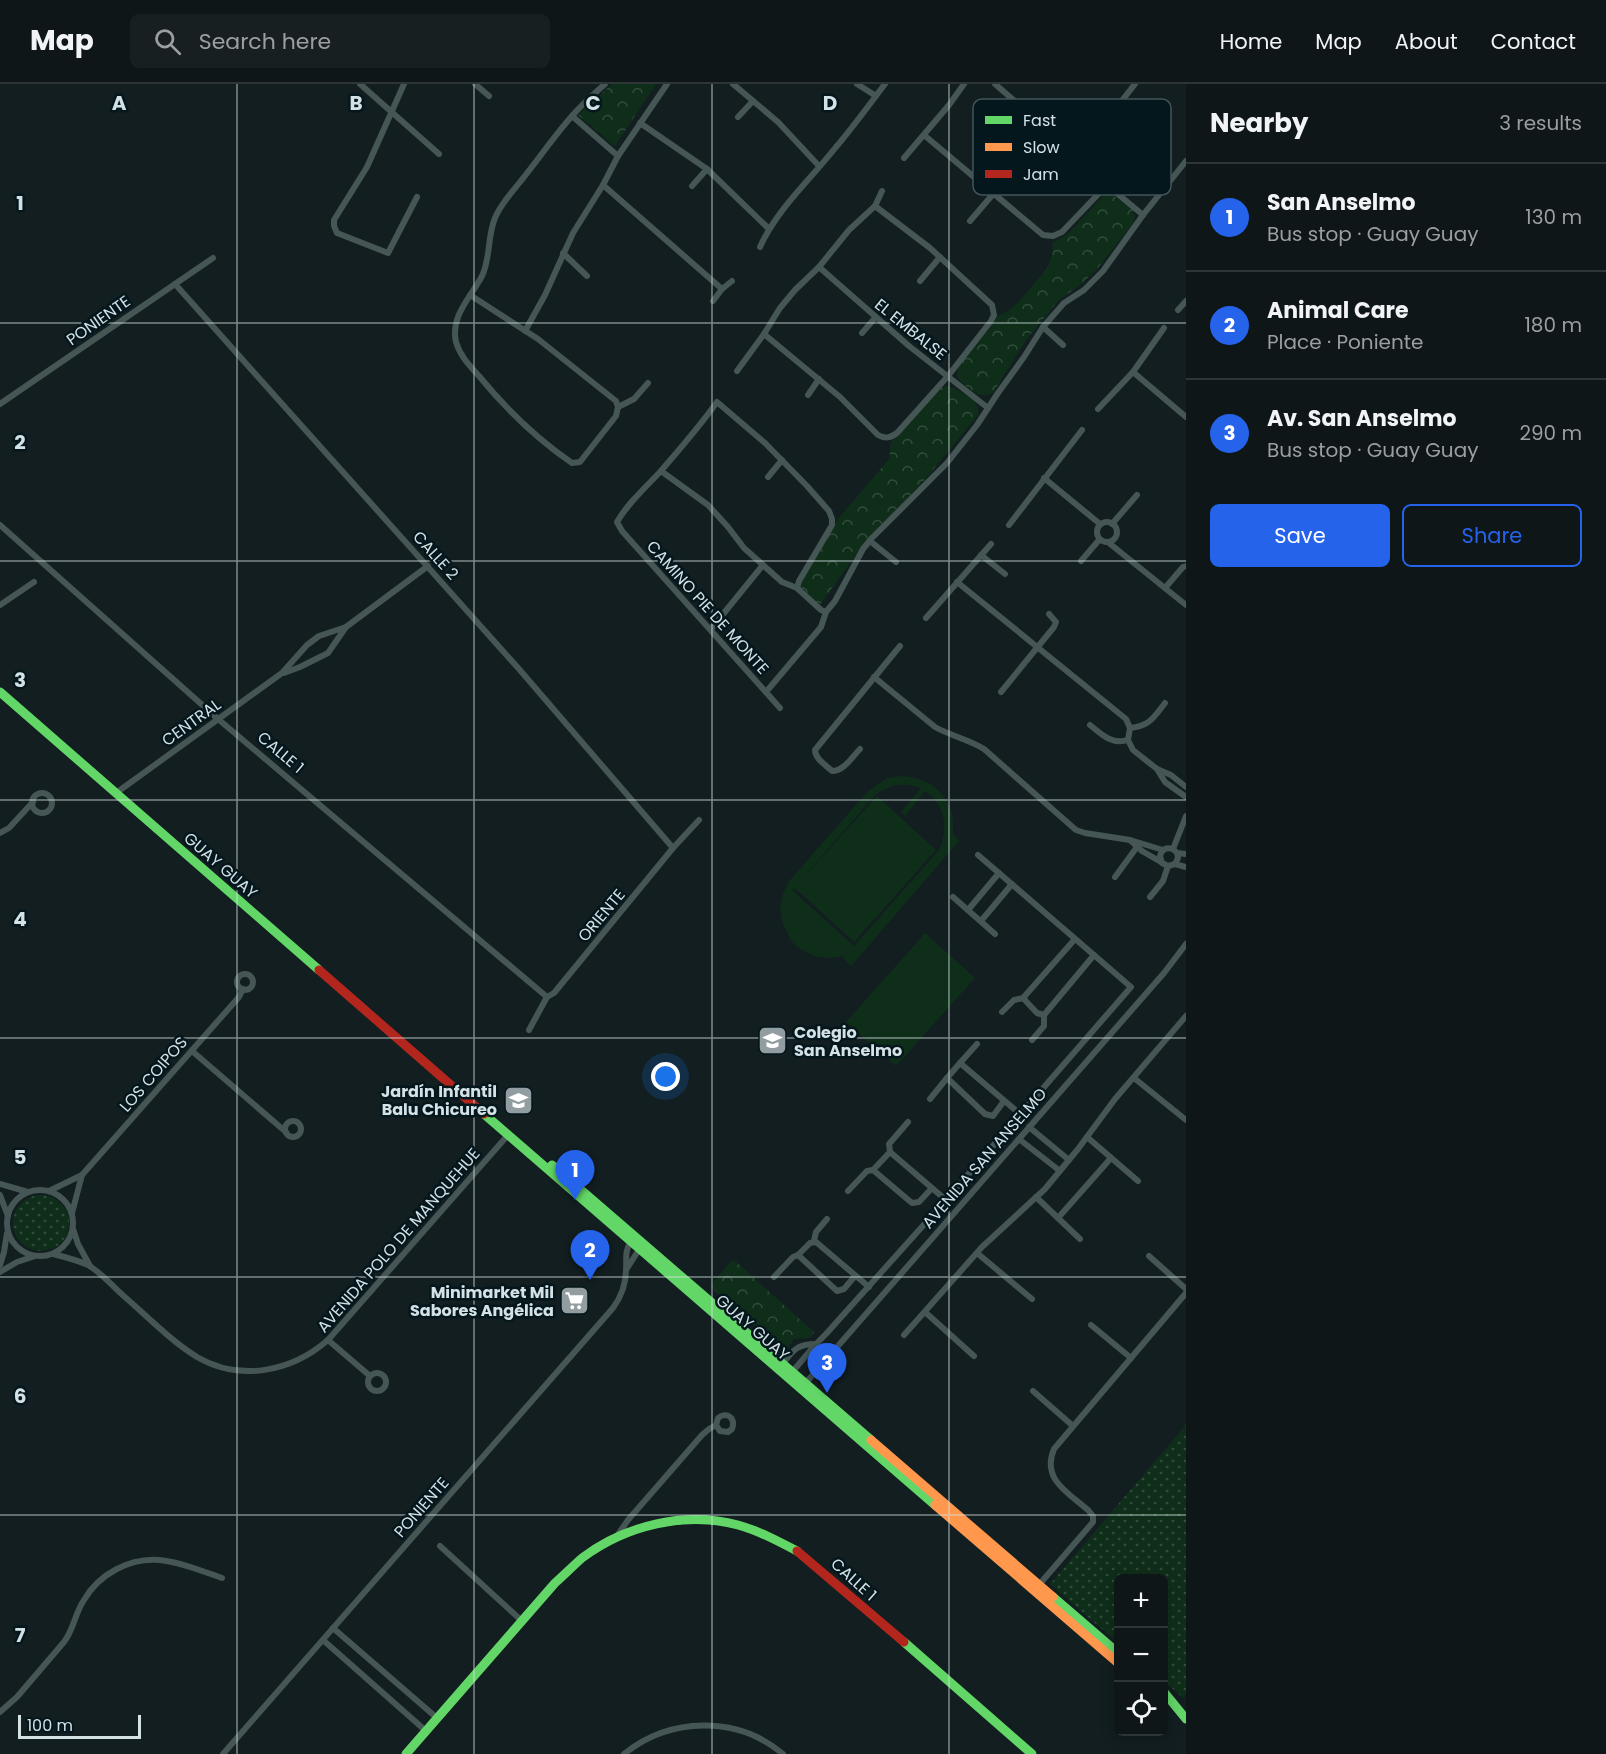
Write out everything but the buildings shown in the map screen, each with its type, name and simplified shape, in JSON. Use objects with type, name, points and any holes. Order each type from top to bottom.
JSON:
[{"type":"street","points":[[360,84],[440,154]]},
{"type":"street","points":[[404,84],[367,167],[334,219],[334,228],[337,233],[388,253],[417,197]]},
{"type":"street","points":[[475,84],[489,96]]},
{"type":"street","points":[[470,295],[525,331],[614,399],[618,407],[616,416],[582,461],[577,464],[570,462],[515,415],[463,357],[456,339],[456,326],[459,314],[486,266],[490,234],[497,214],[572,116],[605,84]]},
{"type":"street","points":[[525,331],[545,296],[573,233],[618,156],[667,84]]},
{"type":"street","points":[[733,84],[778,122],[819,166]]},
{"type":"street","points":[[857,84],[876,96]]},
{"type":"street","points":[[760,247],[768,228],[836,148],[885,84]]},
{"type":"street","points":[[904,158],[950,105],[964,84]]},
{"type":"street","points":[[995,84],[1012,99]]},
{"type":"street","points":[[1123,99],[1136,84]]},
{"type":"street","points":[[738,117],[753,101]]},
{"type":"street","points":[[572,116],[618,156]]},
{"type":"street","points":[[640,123],[707,169],[768,228]]},
{"type":"street","points":[[924,135],[973,176]]},
{"type":"street","points":[[1171,180],[1186,161]]},
{"type":"street","points":[[692,186],[707,169]]},
{"type":"street","points":[[603,185],[722,289]]},
{"type":"street","points":[[737,371],[780,308],[819,267],[849,230],[874,206],[882,191]]},
{"type":"street","points":[[970,221],[992,195]]},
{"type":"street","points":[[996,195],[1043,235],[1049,236],[1062,232],[1097,195]]},
{"type":"street","points":[[1119,195],[1143,215]]},
{"type":"street","points":[[766,692],[821,627],[826,612],[835,601],[863,549],[947,463],[977,425],[1042,327],[1064,303],[1084,290],[1103,271],[1159,195]]},
{"type":"street","points":[[764,334],[819,380],[878,435],[886,438],[897,433],[948,376],[991,321],[993,310],[987,300],[940,257],[874,206]]},
{"type":"street","points":[[563,253],[587,276]]},
{"type":"street","points":[[920,280],[940,257]]},
{"type":"street","name":"PONIENTE","points":[[0,404],[213,258]]},
{"type":"street","name":"EL EMBALSE","points":[[819,267],[875,318],[988,408]]},
{"type":"street","points":[[712,301],[732,281]]},
{"type":"street","name":"CALLE 2","points":[[175,284],[519,669],[673,848]]},
{"type":"street","points":[[1178,310],[1186,301]]},
{"type":"street","points":[[862,333],[875,318]]},
{"type":"street","points":[[1042,327],[1064,345]]},
{"type":"street","points":[[1098,409],[1133,372],[1164,328]]},
{"type":"street","points":[[1133,372],[1186,417]]},
{"type":"street","points":[[808,395],[819,380]]},
{"type":"street","points":[[618,407],[634,399],[648,383]]},
{"type":"street","points":[[797,588],[832,525],[829,511],[782,460],[717,402],[661,471],[708,505],[744,548],[782,582],[797,588],[826,612]]},
{"type":"street","points":[[1009,525],[1082,430]]},
{"type":"street","points":[[768,477],[782,460]]},
{"type":"street","name":"CAMINO PIE DE MONTE","points":[[661,471],[623,512],[617,522],[622,531],[780,708]]},
{"type":"street","points":[[1044,478],[1100,525]]},
{"type":"street","points":[[1113,524],[1137,495]]},
{"type":"street","points":[[1109,543],[1116,536],[1117,529],[1113,524],[1106,522],[1100,525],[1096,534],[1100,540],[1109,543],[1186,605]]},
{"type":"street","name":"CALLE 1","points":[[0,525],[218,719],[547,997]]},
{"type":"street","points":[[1081,561],[1100,540]]},
{"type":"street","points":[[870,541],[896,562]]},
{"type":"street","points":[[926,618],[991,544]]},
{"type":"street","points":[[981,555],[1005,574]]},
{"type":"street","points":[[711,630],[763,565]]},
{"type":"street","points":[[1165,588],[1185,565]]},
{"type":"street","name":"CENTRAL","points":[[282,673],[328,653],[346,627],[428,566]]},
{"type":"street","points":[[0,605],[34,582]]},
{"type":"street","points":[[957,582],[1126,718],[1130,728],[1128,740],[1133,750],[1157,769],[1171,775],[1186,787]]},
{"type":"street","points":[[1001,692],[1056,622],[1049,614]]},
{"type":"street","name":"CENTRAL","points":[[116,793],[282,673],[307,645],[329,631],[346,627]]},
{"type":"street","points":[[860,749],[842,769],[835,772],[814,752],[900,646]]},
{"type":"street","points":[[874,677],[935,727],[984,749],[1076,830],[1186,854]]},
{"type":"street","name":"GUAY GUAY","points":[[0,692],[508,1135],[551,1168]]},
{"type":"street","points":[[1130,728],[1147,724],[1165,703]]},
{"type":"street","points":[[1090,725],[1110,741],[1128,740]]},
{"type":"street","points":[[1157,769],[1165,782],[1186,797]]},
{"type":"street","points":[[0,833],[9,828],[33,802]]},
{"type":"street","points":[[1150,897],[1163,881],[1168,864],[1178,858],[1175,851],[1186,816]]},
{"type":"street","name":"ORIENTE","points":[[529,1029],[547,997],[561,985],[673,848],[699,820]]},
{"type":"street","points":[[1130,840],[1137,847],[1168,864],[1186,867]]},
{"type":"street","points":[[1115,878],[1137,847]]},
{"type":"street","points":[[1163,850],[1160,856],[1168,864]]},
{"type":"street","points":[[793,1371],[946,1200],[1131,987],[978,855]]},
{"type":"street","points":[[968,910],[999,873]]},
{"type":"street","points":[[981,921],[1012,884]]},
{"type":"street","points":[[952,897],[995,933]]},
{"type":"street","points":[[1002,1012],[1014,1000],[1023,998],[1075,939]]},
{"type":"street","name":"AVENIDA SAN ANSELMO","points":[[803,1386],[1164,973],[1186,944]]},
{"type":"street","points":[[1032,1040],[1044,1026],[1044,1015],[1094,955]]},
{"type":"street","name":"LOS COIPOS","points":[[49,1191],[82,1175],[243,990]]},
{"type":"street","points":[[1023,998],[1037,1013],[1044,1015]]},
{"type":"street","points":[[904,1335],[977,1253],[1060,1171],[1100,1118],[1186,1017]]},
{"type":"street","points":[[930,1099],[977,1044]]},
{"type":"street","points":[[192,1051],[286,1132]]},
{"type":"street","name":"GUAY GUAY","points":[[423,1061],[459,1085],[637,1244],[793,1371],[803,1386]]},
{"type":"street","points":[[960,1063],[1020,1114]]},
{"type":"street","points":[[947,1078],[985,1114],[993,1116],[1004,1101]]},
{"type":"street","points":[[1134,1078],[1186,1120]]},
{"type":"street","points":[[908,1122],[890,1142],[888,1146],[890,1152],[946,1200]]},
{"type":"street","points":[[1029,1127],[1069,1160]]},
{"type":"street","name":"AVENIDA POLO DE MANQUEHUE","points":[[73,1228],[78,1244],[90,1266],[190,1352],[206,1362],[223,1367],[253,1371],[273,1369],[305,1357],[328,1340],[508,1135]]},
{"type":"street","points":[[1087,1137],[1138,1181]]},
{"type":"street","points":[[1019,1139],[1060,1171]]},
{"type":"street","points":[[848,1191],[890,1152]]},
{"type":"street","points":[[1058,1218],[1111,1158]]},
{"type":"street","points":[[873,1170],[912,1203],[919,1202],[932,1188]]},
{"type":"street","name":"LOS COIPOS","points":[[72,1214],[82,1175]]},
{"type":"street","points":[[0,1184],[28,1192]]},
{"type":"street","points":[[0,1265],[6,1246],[8,1216],[15,1202],[28,1192],[36,1190],[49,1191],[63,1199],[72,1214],[73,1228],[65,1245],[53,1254],[17,1262],[0,1272]]},
{"type":"street","points":[[0,1195],[8,1216]]},
{"type":"street","points":[[1036,1197],[1080,1239]]},
{"type":"street","points":[[814,1241],[816,1232],[827,1219]]},
{"type":"street","points":[[7,1226],[16,1246],[36,1256]]},
{"type":"street","points":[[814,1241],[869,1287]]},
{"type":"street","points":[[774,1277],[810,1242],[814,1241]]},
{"type":"street","name":"PONIENTE","points":[[626,1270],[637,1244]]},
{"type":"street","name":"PONIENTE","points":[[223,1754],[608,1314],[620,1296],[624,1284],[627,1248],[637,1244]]},
{"type":"street","points":[[977,1253],[1032,1299]]},
{"type":"street","name":"AVENIDA POLO DE MANQUEHUE","points":[[53,1254],[90,1266]]},
{"type":"street","points":[[798,1255],[837,1291],[844,1289],[855,1276]]},
{"type":"street","points":[[1037,1587],[1093,1522],[1091,1514],[1055,1481],[1051,1473],[1050,1461],[1054,1449],[1186,1291],[1149,1256]]},
{"type":"street","name":"GUAY GUAY","points":[[688,1286],[1037,1587],[1114,1658]]},
{"type":"street","points":[[925,1312],[974,1356]]},
{"type":"street","points":[[1091,1324],[1131,1358]]},
{"type":"street","points":[[328,1340],[370,1376]]},
{"type":"street","points":[[783,1363],[798,1347],[804,1344],[816,1344]]},
{"type":"street","points":[[1033,1391],[1073,1426]]},
{"type":"street","name":"GUAY GUAY","points":[[838,1415],[846,1427],[1114,1649]]},
{"type":"street","name":"CALLE 1","points":[[617,1536],[628,1520],[695,1444],[716,1425]]},
{"type":"street","name":"CALLE 1","points":[[406,1754],[555,1582],[571,1567],[617,1536],[640,1527],[692,1519],[715,1520],[741,1525],[777,1539],[802,1554],[1032,1754]]},
{"type":"street","points":[[440,1546],[522,1621]]},
{"type":"street","points":[[0,1712],[12,1703],[64,1642],[71,1632],[84,1599],[93,1587],[112,1571],[133,1563],[157,1560],[222,1578]]},
{"type":"street","points":[[333,1628],[437,1718]]},
{"type":"street","points":[[323,1640],[426,1731]]},
{"type":"street","points":[[1168,1697],[1186,1720]]},
{"type":"street","points":[[1168,1705],[1186,1720]]},
{"type":"street","points":[[624,1754],[662,1732],[688,1726],[706,1725],[724,1726],[753,1735],[783,1754]]},
{"type":"green space","points":[[612,84],[656,84],[615,146],[578,115]]},
{"type":"green space","points":[[1104,195],[1113,195],[1133,210],[1135,216],[1133,223],[1097,269],[1059,300],[1026,340],[993,393],[978,394],[958,379],[957,368],[991,327],[996,317],[1018,303],[1048,267],[1053,252],[1052,243],[1068,234]]},
{"type":"green space","points":[[948,386],[972,399],[978,407],[978,415],[922,483],[867,539],[820,605],[798,585],[838,519],[889,459],[891,441],[941,388]]},
{"type":"green space","points":[[911,777],[934,786],[949,806],[953,831],[959,841],[851,966],[843,958],[845,956],[817,957],[803,951],[792,942],[782,922],[780,908],[783,893],[790,880],[868,791],[887,778]],"holes":[[[897,785],[921,788],[901,812],[905,816],[925,791],[932,796],[943,817],[942,842],[939,850],[854,946],[792,890],[795,888],[854,942],[936,850],[877,796],[797,885],[875,795]]]},
{"type":"green space","points":[[925,933],[975,978],[896,1066],[846,1022]]},
{"type":"green space","points":[[41,1195],[52,1197],[61,1203],[67,1212],[69,1223],[67,1234],[61,1243],[52,1249],[41,1251],[30,1249],[21,1243],[15,1234],[13,1223],[15,1212],[21,1203],[30,1197]]},
{"type":"green space","points":[[733,1259],[814,1332],[810,1338],[794,1339],[784,1353],[710,1286]]},
{"type":"green space","points":[[1186,1425],[1186,1694],[1183,1698],[1168,1685],[1168,1574],[1114,1574],[1114,1640],[1050,1584]]},
{"type":"traffic: fast","points":[[0,692],[319,970]]},
{"type":"traffic: fast","points":[[484,1114],[935,1505]]},
{"type":"traffic: fast","points":[[552,1165],[871,1440]]},
{"type":"traffic: fast","points":[[406,1754],[555,1583],[582,1558],[617,1537],[657,1524],[697,1520],[718,1521],[753,1530],[797,1551]]},
{"type":"traffic: fast","points":[[1053,1597],[1114,1650]]},
{"type":"traffic: fast","points":[[904,1642],[1032,1754]]},
{"type":"traffic: fast","points":[[1168,1697],[1186,1719]]},
{"type":"traffic: slow","points":[[871,1440],[1053,1597]]},
{"type":"traffic: slow","points":[[935,1505],[1114,1660]]},
{"type":"traffic: jam","points":[[319,970],[484,1114]]},
{"type":"traffic: jam","points":[[797,1551],[904,1642]]},
{"type":"place","name":"Colegio San Anselmo","points":[[773,1041]]},
{"type":"place","name":"Jardín Infantil Balu Chicureo","points":[[518,1100]]},
{"type":"place","name":"San Anselmo","points":[[575,1200]]},
{"type":"place","name":"Animal Care","points":[[590,1280]]},
{"type":"place","name":"Minimarket Mil Sabores Angélica","points":[[575,1301]]},
{"type":"place","name":"Av. San Anselmo","points":[[827,1393]]}]
